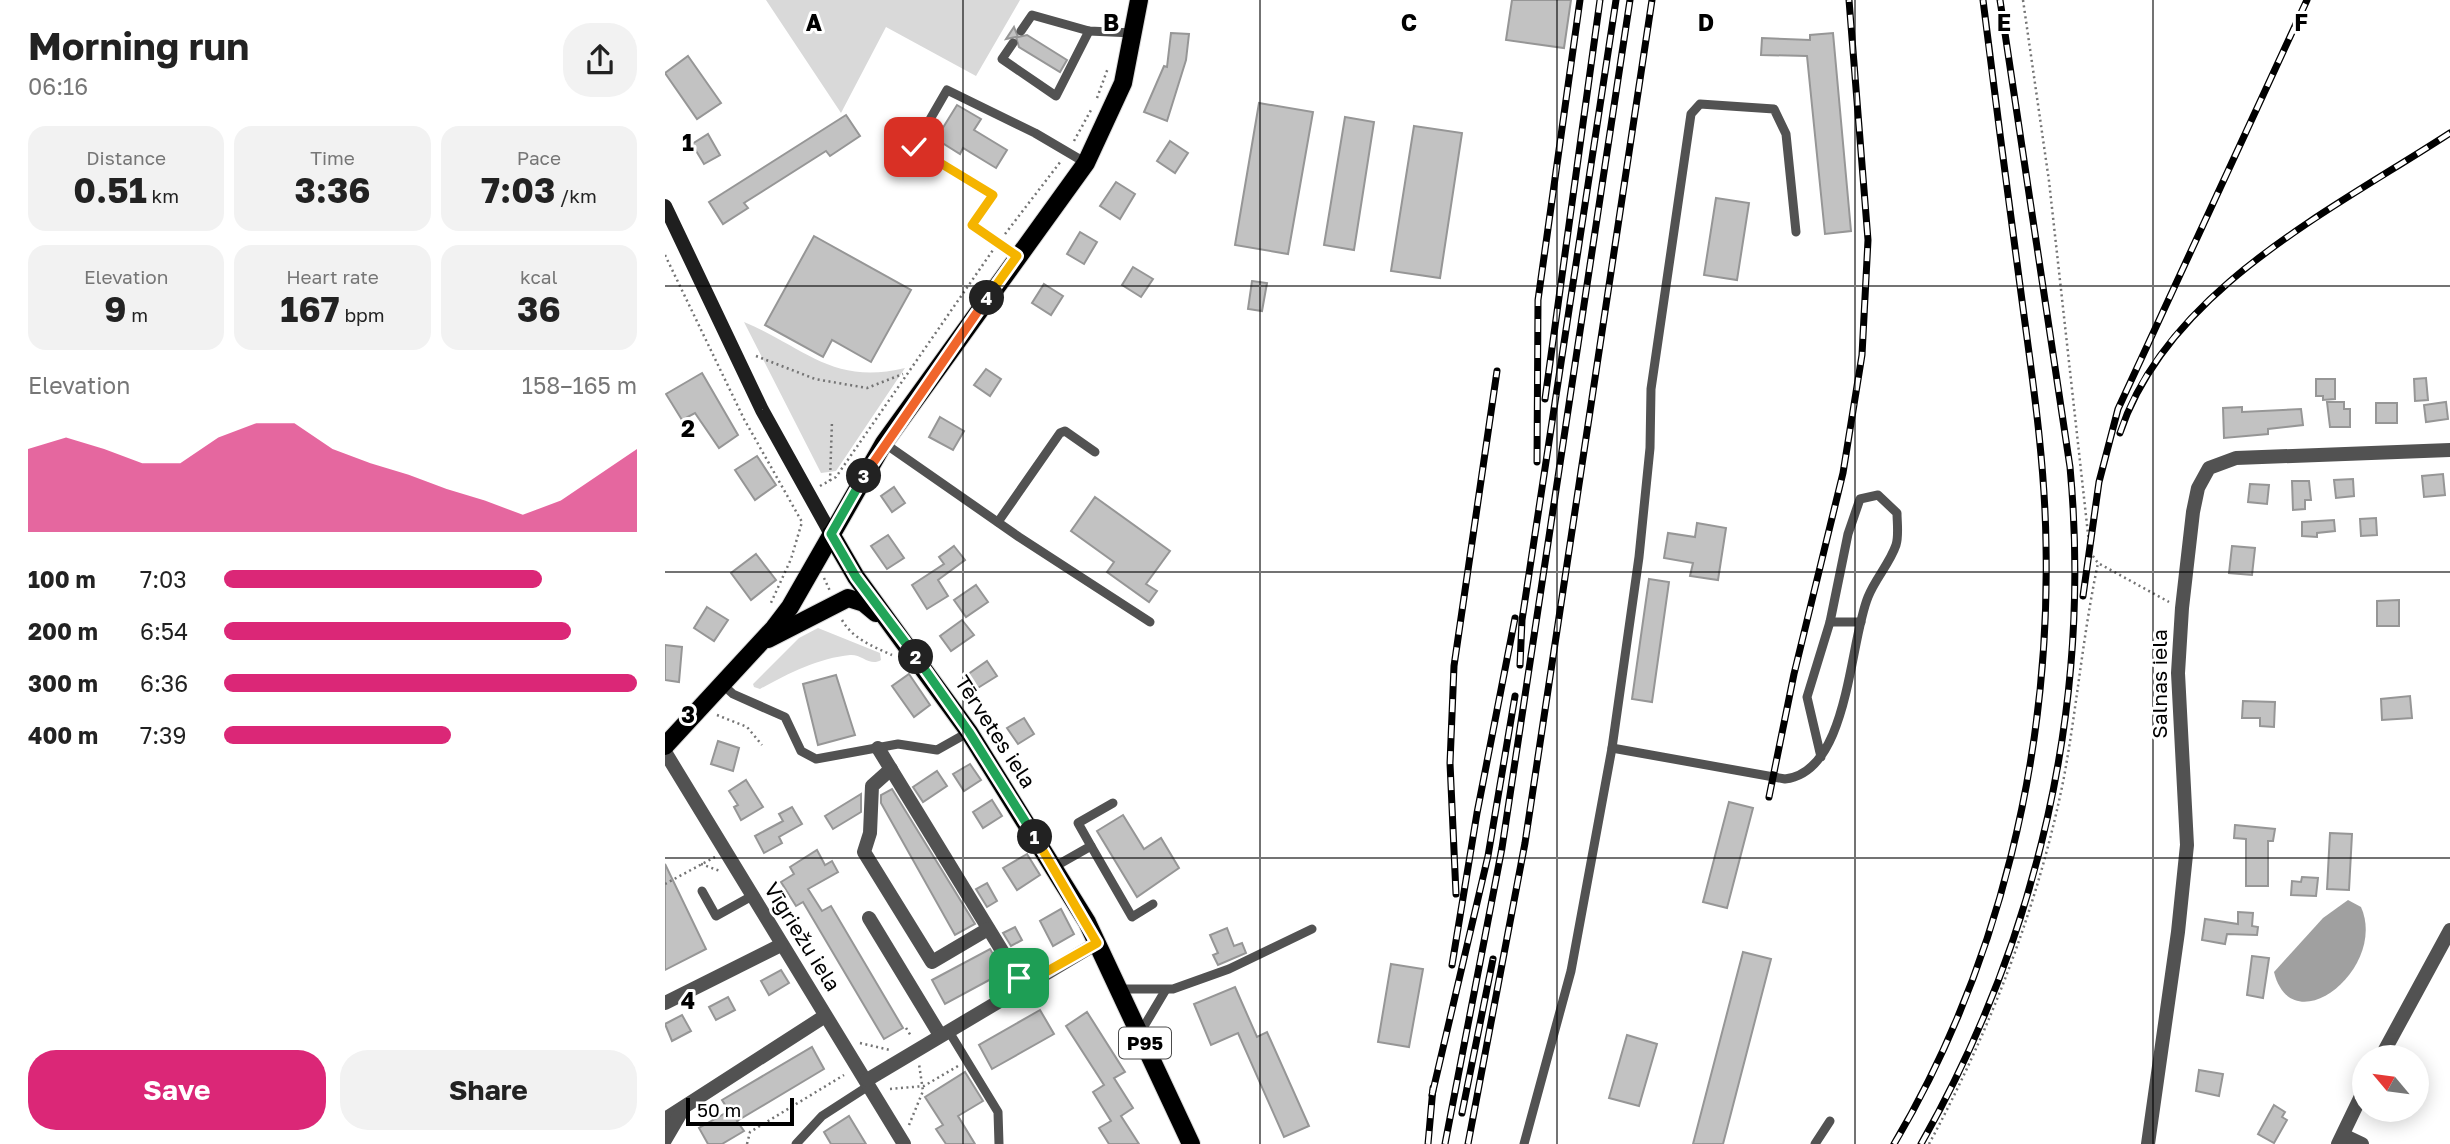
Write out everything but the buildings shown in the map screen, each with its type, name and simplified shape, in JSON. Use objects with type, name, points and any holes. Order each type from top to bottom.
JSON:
[{"type":"main road","points":[[665,746],[762,642],[790,607],[884,443],[1086,163],[1123,83],[1135,33],[1139,0]]},
{"type":"main road","name":"Tērvetes iela","points":[[666,209],[762,410],[856,577],[969,732],[1054,867],[1097,943],[1121,989],[1191,1144]]},
{"type":"main road","points":[[762,642],[848,598],[865,603],[888,620]]},
{"type":"street","name":"Salnas iela","points":[[2148,1144],[2178,932],[2187,845],[2178,673],[2182,608],[2198,488],[2209,468],[2220,462],[2257,455],[2450,450]]},
{"type":"street","points":[[878,748],[1023,985]]},
{"type":"street","name":"Vīgriežu iela","points":[[665,752],[781,945],[869,1082],[904,1144]]},
{"type":"street","points":[[891,769],[872,786],[870,833],[864,852],[932,962],[988,929]]},
{"type":"street","points":[[869,918],[944,1032]]},
{"type":"street","points":[[2388,1045],[2447,940]]},
{"type":"street","points":[[869,1082],[913,1057],[944,1032],[1097,943]]},
{"type":"street","points":[[665,1003],[781,945]]},
{"type":"street","points":[[665,1119],[825,1016]]},
{"type":"street","points":[[665,1140],[685,1107]]},
{"type":"street","points":[[2352,1116],[2341,1139],[2362,1144]]},
{"type":"lane","points":[[1021,32],[1032,15],[1089,31],[1135,33]]},
{"type":"lane","points":[[1013,43],[1002,60],[1056,96],[1089,31]]},
{"type":"lane","points":[[1017,256],[972,225],[993,195],[914,147],[947,90],[1086,163]]},
{"type":"lane","points":[[1524,1144],[1571,971],[1612,748],[1639,557],[1650,448],[1651,389],[1691,114],[1700,104],[1773,109],[1786,134],[1796,232]]},
{"type":"lane","points":[[998,522],[1060,433],[1065,431],[1095,452]]},
{"type":"lane","points":[[884,443],[1150,622]]},
{"type":"lane","points":[[1612,748],[1785,779],[1795,778],[1821,757],[1833,732],[1847,690],[1867,598],[1896,544],[1897,513],[1878,495],[1860,499],[1847,534],[1830,622],[1807,697],[1821,757]]},
{"type":"lane","points":[[1830,622],[1861,622]]},
{"type":"lane","points":[[722,684],[733,694],[785,717],[806,756],[816,759],[898,744],[937,750],[969,732]]},
{"type":"lane","points":[[1113,803],[1078,823],[1132,917],[1153,904]]},
{"type":"lane","points":[[1054,867],[1091,846]]},
{"type":"lane","points":[[702,891],[716,916],[752,896]]},
{"type":"lane","points":[[1121,989],[1165,991],[1229,969],[1313,929]]},
{"type":"lane","points":[[1140,1033],[1165,991]]},
{"type":"lane","points":[[944,1032],[967,1061],[998,1112],[999,1144]]},
{"type":"lane","points":[[796,1144],[822,1116],[869,1082]]},
{"type":"lane","points":[[1815,1144],[1830,1121]]},
{"type":"path","points":[[2023,0],[2049,181],[2089,552],[2098,563],[2182,608]]},
{"type":"path","points":[[665,255],[744,419],[801,522],[791,559],[768,607]]},
{"type":"path","points":[[756,356],[815,379],[867,388],[906,372]]},
{"type":"path","points":[[830,482],[832,421]]},
{"type":"path","points":[[1929,1144],[1994,1009],[2034,891],[2063,778],[2098,563]]},
{"type":"path","points":[[823,576],[834,597]]},
{"type":"path","points":[[714,713],[747,727],[762,745]]},
{"type":"path","points":[[665,884],[715,857]]},
{"type":"path","points":[[701,864],[724,872]]},
{"type":"path","points":[[852,1042],[913,1057],[923,1086],[909,1125]]},
{"type":"path","points":[[890,1089],[923,1086],[967,1061]]},
{"type":"path","points":[[747,1144],[750,1132],[859,1067]]},
{"type":"shaded area","points":[[766,0],[1020,0],[976,76],[886,27],[841,113]]},
{"type":"shaded area","points":[[744,322],[838,368],[880,372],[905,368],[836,471],[821,473]]},
{"type":"shaded area","points":[[818,628],[880,653],[881,660],[873,662],[854,655],[827,659],[760,689],[754,687],[753,684],[799,638]]},
{"type":"shaded area","points":[[2348,900],[2361,907],[2366,930],[2361,953],[2350,974],[2334,990],[2317,1000],[2299,1001],[2284,993],[2274,972],[2323,918]]},
{"type":"railway","points":[[1537,462],[1538,300],[1580,0]]},
{"type":"railway","points":[[1545,399],[1600,0]]},
{"type":"railway","points":[[1520,665],[1522,620],[1616,0]]},
{"type":"railway","points":[[1445,1144],[1502,848],[1630,0]]},
{"type":"railway","points":[[1468,1144],[1525,843],[1652,0]]},
{"type":"railway","points":[[1769,797],[1794,674],[1843,473],[1862,355],[1868,240],[1849,0]]},
{"type":"railway","points":[[1894,1144],[1931,1075],[1963,1004],[1990,930],[2011,855],[2028,778],[2039,701],[2045,623],[2046,545],[2041,450],[1983,0]]},
{"type":"railway","points":[[1921,1144],[1962,1065],[1997,984],[2025,901],[2048,817],[2063,731],[2072,643],[2075,555],[2070,467],[2000,0]]},
{"type":"railway","points":[[2083,596],[2099,482],[2118,409],[2307,0]]},
{"type":"railway","points":[[2120,433],[2143,382],[2175,337],[2214,296],[2258,258],[2306,224],[2450,133]]},
{"type":"railway","points":[[1456,894],[1450,763],[1454,666],[1497,371]]},
{"type":"railway","points":[[1452,965],[1477,813],[1515,618]]},
{"type":"railway","points":[[1432,1095],[1488,856],[1515,696]]},
{"type":"railway","points":[[1462,1113],[1493,959]]},
{"type":"railway","points":[[1428,1144],[1433,1088]]},
{"type":"route","points":[[914,147],[993,195],[972,225],[1017,256],[884,443],[831,534],[856,577],[969,732],[1054,867],[1097,943],[1023,985],[1019,978]]}]
